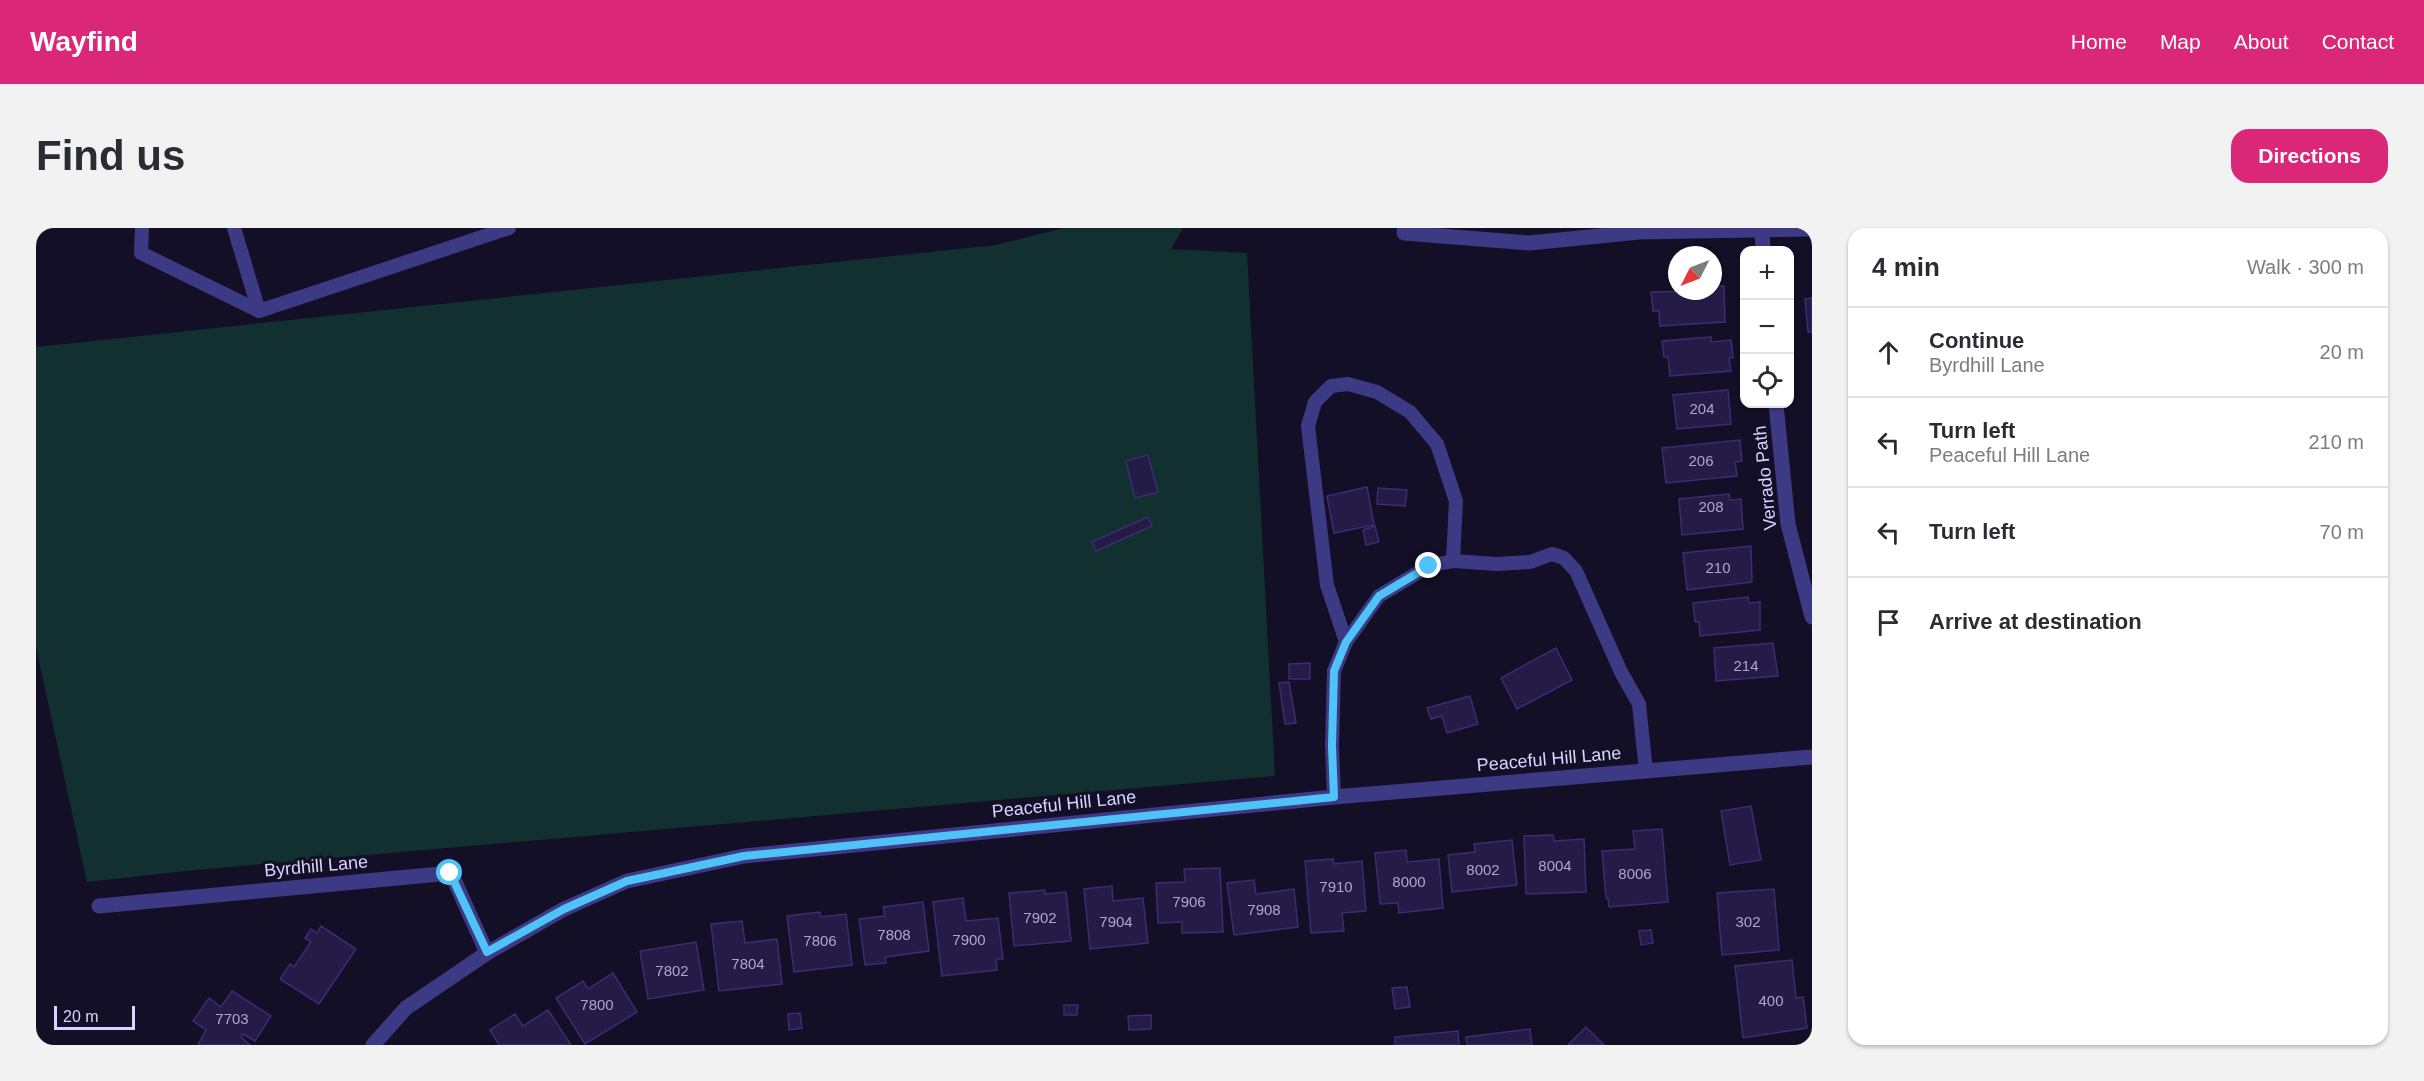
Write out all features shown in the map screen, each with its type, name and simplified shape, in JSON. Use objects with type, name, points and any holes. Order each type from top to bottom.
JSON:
[{"type":"street","points":[[1405,231],[1529,243],[1639,232],[1812,229]]},
{"type":"street","points":[[1761,230],[1763,246]]},
{"type":"street","name":"Verrado Path","points":[[1776,408],[1788,524],[1812,617]]},
{"type":"street","name":"Peaceful Hill Lane","points":[[373,1045],[406,1008],[487,952],[564,909],[627,881],[733,858],[1334,797],[1812,757]]},
{"type":"street","name":"Byrdhill Lane","points":[[99,906],[450,873],[487,952]]},
{"type":"lane","points":[[142,228],[141,253],[259,311],[509,228]]},
{"type":"lane","points":[[234,228],[259,311]]},
{"type":"lane","points":[[1346,642],[1327,585],[1308,426],[1315,402],[1331,386],[1348,384],[1377,392],[1410,412],[1437,444],[1456,501],[1453,561]]},
{"type":"lane","points":[[1334,797],[1332,746],[1334,671],[1346,642],[1379,596],[1429,566],[1453,561],[1497,564],[1530,562],[1552,555],[1564,558],[1576,571],[1621,672],[1640,704],[1646,771]]},
{"type":"green space","points":[[1064,228],[1183,228],[1171,249],[1247,253],[1275,776],[195,870],[87,882],[36,647],[36,347],[996,245]]},
{"type":"building","points":[[1722,286],[1724,286],[1725,322],[1660,326],[1659,311],[1653,311],[1651,292],[1668,292],[1668,300],[1722,300]]},
{"type":"building","points":[[1812,298],[1812,332],[1808,332],[1805,299]]},
{"type":"building","points":[[1711,337],[1711,342],[1731,340],[1733,358],[1729,358],[1731,371],[1670,376],[1668,357],[1664,357],[1662,341]]},
{"type":"building","points":[[1728,390],[1731,424],[1677,429],[1673,395]]},
{"type":"building","points":[[1740,440],[1742,461],[1735,462],[1737,476],[1666,483],[1662,448]]},
{"type":"building","points":[[1148,455],[1158,492],[1135,498],[1126,461]]},
{"type":"building","points":[[1367,487],[1374,525],[1334,533],[1327,496]]},
{"type":"building","points":[[1378,488],[1407,490],[1405,506],[1377,504]]},
{"type":"building","points":[[1729,494],[1730,500],[1741,499],[1743,529],[1682,535],[1679,499]]},
{"type":"building","points":[[1148,517],[1152,526],[1096,551],[1092,542]]},
{"type":"building","points":[[1375,526],[1379,542],[1366,545],[1363,530]]},
{"type":"building","points":[[1751,546],[1752,582],[1687,590],[1683,553]]},
{"type":"building","points":[[1748,597],[1749,603],[1760,602],[1760,630],[1700,636],[1699,622],[1695,622],[1693,603]]},
{"type":"building","points":[[1773,643],[1778,676],[1716,681],[1714,648]]},
{"type":"building","points":[[1556,648],[1572,680],[1517,709],[1501,678]]},
{"type":"building","points":[[1310,663],[1310,679],[1289,679],[1289,664]]},
{"type":"building","points":[[1289,682],[1296,723],[1285,724],[1279,683]]},
{"type":"building","points":[[1470,696],[1478,724],[1447,733],[1442,716],[1431,719],[1427,708]]},
{"type":"building","points":[[1751,806],[1761,860],[1730,865],[1721,811]]},
{"type":"building","points":[[1662,829],[1668,902],[1609,907],[1608,898],[1606,898],[1602,851],[1635,849],[1633,831]]},
{"type":"building","points":[[1553,835],[1554,841],[1584,839],[1586,892],[1526,894],[1524,836]]},
{"type":"building","points":[[1512,840],[1517,885],[1452,892],[1448,855],[1475,852],[1474,844]]},
{"type":"building","points":[[1406,850],[1407,862],[1439,859],[1443,908],[1399,913],[1398,903],[1380,904],[1375,853]]},
{"type":"building","points":[[1333,859],[1334,864],[1362,861],[1366,911],[1342,913],[1344,931],[1311,933],[1305,861]]},
{"type":"building","points":[[1220,868],[1223,932],[1182,933],[1182,922],[1158,923],[1156,883],[1185,882],[1184,869]]},
{"type":"building","points":[[1254,880],[1256,894],[1294,889],[1298,927],[1234,935],[1227,883]]},
{"type":"building","points":[[1112,886],[1113,901],[1143,898],[1148,943],[1090,949],[1084,889]]},
{"type":"building","points":[[1774,889],[1779,950],[1722,955],[1717,893]]},
{"type":"building","points":[[1045,890],[1045,894],[1066,892],[1071,941],[1014,946],[1009,893]]},
{"type":"building","points":[[963,898],[966,921],[998,918],[1003,959],[996,959],[997,970],[942,976],[933,902]]},
{"type":"building","points":[[923,902],[929,951],[885,957],[886,963],[865,965],[859,919],[885,916],[883,907]]},
{"type":"building","points":[[820,912],[821,917],[846,914],[852,965],[794,972],[787,916]]},
{"type":"building","points":[[742,921],[745,943],[777,939],[782,984],[719,991],[711,924]]},
{"type":"building","points":[[321,926],[356,949],[319,1004],[280,979],[290,964],[294,967],[311,942],[305,938],[311,929],[317,933]]},
{"type":"building","points":[[1651,930],[1653,943],[1641,945],[1639,931]]},
{"type":"building","points":[[696,942],[704,990],[648,999],[640,951]]},
{"type":"building","points":[[1792,960],[1796,998],[1803,997],[1807,1028],[1743,1038],[1735,966]]},
{"type":"building","points":[[613,973],[637,1012],[585,1044],[556,998],[583,981],[588,989]]},
{"type":"building","points":[[1407,987],[1410,1007],[1395,1009],[1392,988]]},
{"type":"building","points":[[232,991],[271,1016],[255,1041],[243,1034],[241,1037],[250,1045],[198,1045],[206,1030],[193,1021],[209,998],[221,1007]]},
{"type":"building","points":[[1064,1005],[1078,1005],[1077,1015],[1064,1015]]},
{"type":"building","points":[[548,1010],[571,1045],[499,1045],[490,1030],[515,1014],[523,1026]]},
{"type":"building","points":[[800,1013],[802,1028],[789,1030],[788,1014]]},
{"type":"building","points":[[1151,1015],[1151,1029],[1129,1030],[1128,1016]]},
{"type":"building","points":[[1586,1027],[1604,1045],[1568,1045]]},
{"type":"building","points":[[1530,1029],[1532,1045],[1467,1045],[1466,1037]]},
{"type":"building","points":[[1458,1031],[1459,1045],[1395,1045],[1395,1037]]},
{"type":"route","points":[[450,873],[487,952],[564,909],[627,881],[744,856],[1334,797],[1332,746],[1334,671],[1346,642],[1379,596],[1429,566]]}]
